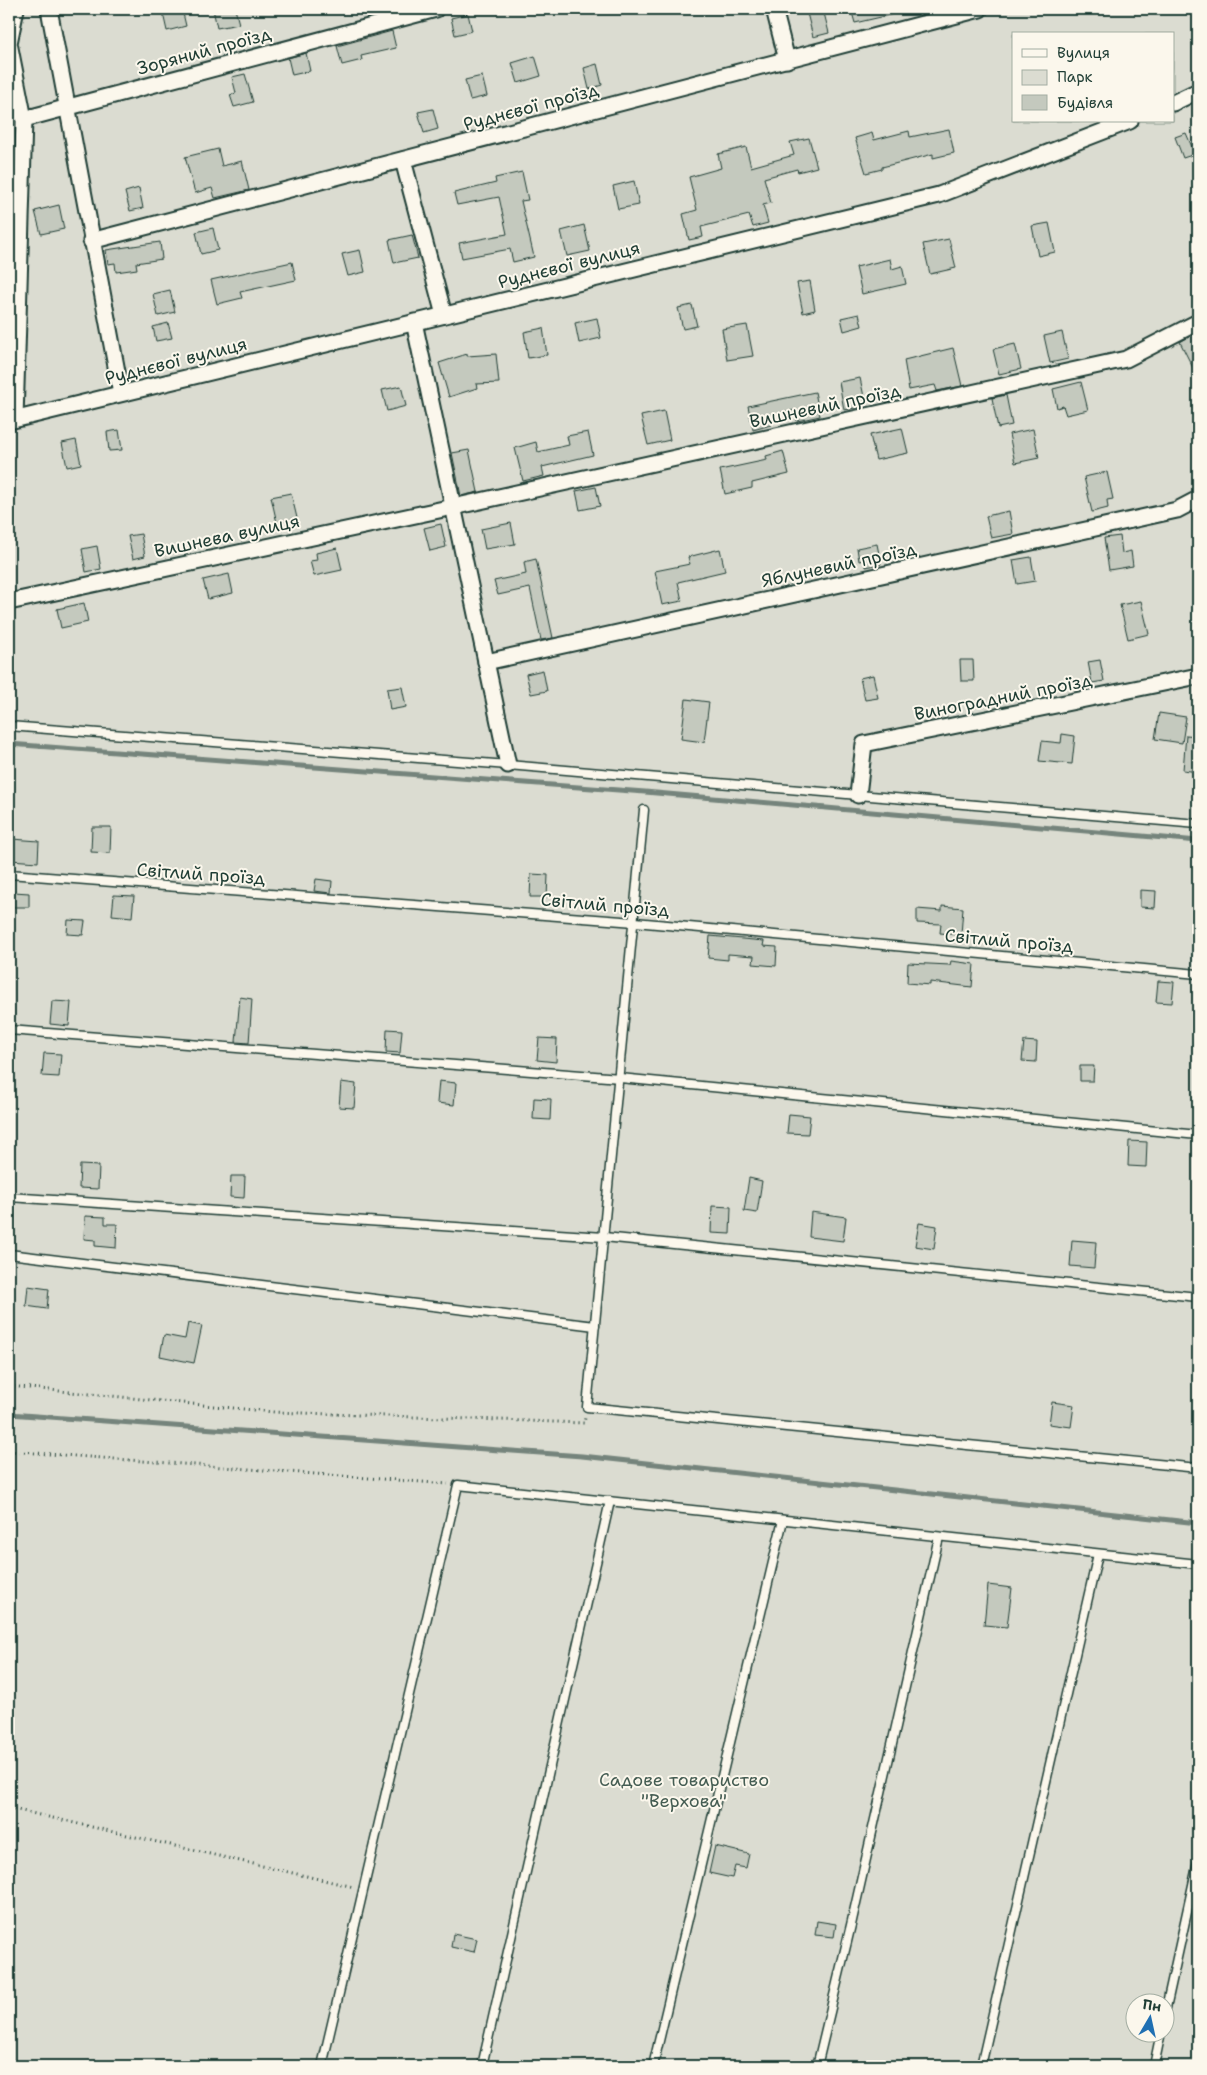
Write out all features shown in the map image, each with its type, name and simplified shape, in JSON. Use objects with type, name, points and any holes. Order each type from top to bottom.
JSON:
[{"type":"street","points":[[12,420],[24,119],[9,43],[16,9]]},
{"type":"street","points":[[49,9],[121,393]]},
{"type":"street","name":"Зоряний проїзд","points":[[24,119],[436,9]]},
{"type":"street","points":[[774,9],[787,60]]},
{"type":"street","name":"Руднєвої проїзд","points":[[92,241],[980,9]]},
{"type":"street","points":[[1174,103],[1198,91]]},
{"type":"street","name":"Руднєвої вулиця","points":[[12,420],[940,195],[1127,122]]},
{"type":"street","points":[[403,160],[444,315]]},
{"type":"street","points":[[414,322],[508,765]]},
{"type":"street","name":"Вишневий проїзд","points":[[453,507],[1126,359],[1198,322]]},
{"type":"street","name":"Яблуневий проїзд","points":[[486,662],[1177,510],[1198,499]]},
{"type":"street","name":"Вишнева вулиця","points":[[9,602],[453,507]]},
{"type":"street","name":"Виноградний проїзд","points":[[858,795],[864,744],[1198,676]]},
{"type":"lane","points":[[9,726],[508,765],[1198,824]]},
{"type":"lane","points":[[644,810],[635,922],[587,1407],[1198,1468]]},
{"type":"lane","name":"Світлий проїзд","points":[[9,874],[635,922],[1198,974]]},
{"type":"lane","points":[[9,1030],[620,1078],[1198,1135]]},
{"type":"lane","points":[[9,1197],[604,1237],[1198,1297]]},
{"type":"lane","points":[[9,1254],[595,1326]]},
{"type":"lane","points":[[322,2066],[458,1485],[1198,1564]]},
{"type":"lane","points":[[482,2066],[610,1501]]},
{"type":"lane","points":[[653,2066],[783,1520]]},
{"type":"lane","points":[[817,2066],[939,1536]]},
{"type":"lane","points":[[981,2066],[1098,1554]]},
{"type":"lane","points":[[1169,1992],[1198,1862]]},
{"type":"lane","points":[[1154,2066],[1159,2042]]},
{"type":"path","points":[[9,1386],[274,1412],[584,1423],[587,1407]]},
{"type":"path","points":[[9,1451],[458,1485]]},
{"type":"path","points":[[9,1808],[364,1890]]},
{"type":"green space","name":"Садове товариство \"Верхова\"","points":[[9,9],[1198,9],[1198,2066],[9,2066]]},
{"type":"building","points":[[162,9],[182,9],[186,26],[167,31]]},
{"type":"building","points":[[213,9],[235,9],[239,24],[217,28]]},
{"type":"building","points":[[806,9],[823,9],[829,33],[813,37]]},
{"type":"building","points":[[851,9],[893,9],[894,14],[855,23]]},
{"type":"building","points":[[468,14],[472,31],[455,35],[451,18]]},
{"type":"building","points":[[392,31],[396,48],[361,56],[362,60],[342,65],[337,46]]},
{"type":"building","points":[[306,53],[310,71],[292,75],[288,58]]},
{"type":"building","points":[[535,56],[541,76],[518,83],[512,63]]},
{"type":"building","points":[[597,64],[602,85],[589,89],[584,68]]},
{"type":"building","points":[[245,74],[253,102],[234,107],[230,95],[236,93],[232,77]]},
{"type":"building","points":[[482,76],[487,96],[470,100],[465,80]]},
{"type":"building","points":[[433,109],[438,129],[424,133],[418,112]]},
{"type":"building","points":[[949,129],[954,153],[933,158],[933,154],[866,173],[855,138],[872,133],[874,140],[909,131],[910,137]]},
{"type":"building","points":[[1186,133],[1195,154],[1183,158],[1175,137]]},
{"type":"building","points":[[809,138],[817,167],[798,172],[797,169],[764,178],[771,203],[763,205],[768,223],[753,227],[749,215],[701,227],[703,237],[689,240],[683,214],[697,210],[689,177],[721,168],[718,154],[746,147],[751,167],[794,155],[790,142]]},
{"type":"building","points":[[218,149],[222,166],[242,161],[249,190],[215,198],[212,188],[195,193],[185,157]]},
{"type":"building","points":[[522,172],[528,200],[521,201],[534,257],[513,262],[510,249],[462,258],[459,243],[507,234],[499,197],[457,205],[454,193],[496,183],[495,178]]},
{"type":"building","points":[[634,181],[639,205],[618,209],[613,186]]},
{"type":"building","points":[[139,188],[143,208],[130,211],[125,192]]},
{"type":"building","points":[[59,205],[64,229],[41,234],[35,211]]},
{"type":"building","points":[[1049,223],[1055,252],[1038,256],[1032,226]]},
{"type":"building","points":[[584,225],[590,251],[567,256],[561,231]]},
{"type":"building","points":[[213,228],[218,250],[201,254],[196,232]]},
{"type":"building","points":[[412,235],[418,258],[394,263],[389,240]]},
{"type":"building","points":[[949,239],[956,268],[930,274],[923,244]]},
{"type":"building","points":[[160,242],[162,259],[136,263],[137,269],[116,272],[115,263],[108,264],[106,250]]},
{"type":"building","points":[[360,250],[365,272],[348,276],[342,254]]},
{"type":"building","points":[[890,259],[892,269],[902,266],[906,284],[862,294],[856,267]]},
{"type":"building","points":[[292,262],[296,280],[240,292],[242,298],[217,304],[211,280]]},
{"type":"building","points":[[810,281],[815,310],[803,313],[797,283]]},
{"type":"building","points":[[170,290],[175,312],[158,316],[153,294]]},
{"type":"building","points":[[692,305],[697,326],[683,329],[678,308]]},
{"type":"building","points":[[859,314],[862,326],[844,331],[841,318]]},
{"type":"building","points":[[597,318],[601,338],[579,343],[575,323]]},
{"type":"building","points":[[168,323],[172,338],[156,341],[153,327]]},
{"type":"building","points":[[747,325],[753,356],[727,360],[722,329]]},
{"type":"building","points":[[543,328],[547,355],[528,358],[524,332]]},
{"type":"building","points":[[1062,332],[1068,359],[1050,363],[1044,336]]},
{"type":"building","points":[[1198,332],[1198,378],[1180,342]]},
{"type":"building","points":[[1015,344],[1021,369],[999,374],[993,349]]},
{"type":"building","points":[[953,348],[962,386],[937,391],[935,385],[909,390],[904,360]]},
{"type":"building","points":[[467,354],[467,356],[496,354],[499,383],[476,384],[477,388],[449,397],[439,363]]},
{"type":"building","points":[[860,378],[866,406],[844,410],[839,382]]},
{"type":"building","points":[[1081,382],[1088,410],[1066,415],[1063,406],[1057,408],[1053,389]]},
{"type":"building","points":[[401,386],[406,406],[387,411],[382,390]]},
{"type":"building","points":[[815,392],[820,416],[797,421],[795,410],[769,416],[771,425],[753,430],[748,406]]},
{"type":"building","points":[[1006,395],[1012,425],[998,428],[992,398]]},
{"type":"building","points":[[664,411],[670,440],[648,445],[641,416]]},
{"type":"building","points":[[902,428],[908,453],[876,460],[870,435]]},
{"type":"building","points":[[1033,429],[1039,458],[1015,463],[1009,434]]},
{"type":"building","points":[[119,430],[122,450],[109,451],[107,432]]},
{"type":"building","points":[[588,432],[593,455],[542,467],[544,476],[523,481],[515,448],[536,442],[538,452],[569,445],[567,436]]},
{"type":"building","points":[[76,440],[81,464],[67,467],[62,443]]},
{"type":"building","points":[[469,450],[478,492],[461,496],[452,453]]},
{"type":"building","points":[[783,451],[789,474],[752,483],[752,488],[725,494],[720,470],[767,460],[766,456]]},
{"type":"building","points":[[1107,472],[1113,499],[1107,500],[1108,508],[1092,512],[1084,477]]},
{"type":"building","points":[[596,487],[600,506],[580,510],[576,491]]},
{"type":"building","points":[[291,493],[297,518],[277,523],[271,497]]},
{"type":"building","points":[[1009,511],[1013,534],[991,538],[986,516]]},
{"type":"building","points":[[511,523],[515,544],[485,549],[481,529]]},
{"type":"building","points":[[441,524],[446,547],[430,551],[424,528]]},
{"type":"building","points":[[141,534],[145,556],[133,559],[128,536]]},
{"type":"building","points":[[1120,536],[1122,553],[1131,551],[1133,566],[1109,570],[1104,538]]},
{"type":"building","points":[[877,544],[881,564],[866,567],[864,560],[859,561],[857,548]]},
{"type":"building","points":[[97,546],[101,569],[86,572],[82,549]]},
{"type":"building","points":[[337,548],[342,570],[314,576],[310,561],[317,560],[316,553]]},
{"type":"building","points":[[720,549],[725,571],[678,582],[682,601],[662,605],[655,571],[690,564],[688,557]]},
{"type":"building","points":[[1031,557],[1035,581],[1017,584],[1013,560]]},
{"type":"building","points":[[536,559],[553,638],[541,640],[530,588],[498,595],[494,581],[526,574],[524,562]]},
{"type":"building","points":[[229,574],[233,593],[208,599],[203,580]]},
{"type":"building","points":[[1141,601],[1149,634],[1128,639],[1120,605]]},
{"type":"building","points":[[84,603],[88,622],[61,628],[57,609]]},
{"type":"building","points":[[960,660],[973,660],[974,681],[961,681]]},
{"type":"building","points":[[1100,660],[1104,681],[1092,683],[1088,662]]},
{"type":"building","points":[[543,670],[547,691],[531,694],[526,674]]},
{"type":"building","points":[[873,675],[878,698],[865,700],[860,678]]},
{"type":"building","points":[[402,687],[406,707],[390,710],[387,689]]},
{"type":"building","points":[[686,699],[709,702],[704,742],[681,739]]},
{"type":"building","points":[[1159,713],[1186,717],[1182,743],[1155,739]]},
{"type":"building","points":[[1062,734],[1075,736],[1072,764],[1039,761],[1042,741],[1061,743]]},
{"type":"building","points":[[1186,735],[1198,736],[1198,772],[1183,770]]},
{"type":"building","points":[[92,827],[111,827],[110,853],[91,852]]},
{"type":"building","points":[[12,839],[39,841],[38,862],[10,860]]},
{"type":"building","points":[[531,874],[548,875],[547,897],[530,897]]},
{"type":"building","points":[[316,879],[332,881],[331,893],[314,891]]},
{"type":"building","points":[[1140,890],[1156,891],[1155,908],[1140,907]]},
{"type":"building","points":[[14,892],[29,893],[29,907],[13,907]]},
{"type":"building","points":[[114,895],[134,896],[132,917],[112,915]]},
{"type":"building","points":[[942,906],[963,908],[961,935],[940,933],[941,924],[917,923],[917,909],[942,911]]},
{"type":"building","points":[[68,920],[85,921],[83,935],[67,934]]},
{"type":"building","points":[[710,936],[764,941],[763,946],[777,947],[776,966],[753,964],[754,956],[728,954],[728,960],[708,958]]},
{"type":"building","points":[[951,961],[974,964],[972,987],[930,982],[930,985],[907,983],[908,963],[950,965]]},
{"type":"building","points":[[1158,981],[1174,982],[1172,1003],[1156,1002]]},
{"type":"building","points":[[240,997],[252,999],[249,1043],[236,1042]]},
{"type":"building","points":[[52,1001],[71,1002],[69,1026],[50,1024]]},
{"type":"building","points":[[387,1029],[402,1030],[400,1053],[386,1052]]},
{"type":"building","points":[[539,1038],[557,1039],[556,1062],[537,1060]]},
{"type":"building","points":[[1024,1041],[1037,1042],[1036,1062],[1022,1061]]},
{"type":"building","points":[[44,1053],[61,1054],[59,1077],[42,1076]]},
{"type":"building","points":[[1080,1066],[1094,1066],[1093,1081],[1080,1081]]},
{"type":"building","points":[[439,1081],[456,1083],[454,1105],[437,1103]]},
{"type":"building","points":[[341,1082],[356,1084],[354,1108],[339,1107]]},
{"type":"building","points":[[534,1098],[551,1099],[550,1120],[533,1119]]},
{"type":"building","points":[[789,1114],[810,1116],[808,1134],[787,1133]]},
{"type":"building","points":[[1129,1141],[1147,1142],[1146,1167],[1128,1166]]},
{"type":"building","points":[[80,1165],[99,1166],[98,1189],[79,1188]]},
{"type":"building","points":[[231,1176],[245,1176],[244,1198],[230,1197]]},
{"type":"building","points":[[749,1178],[762,1181],[757,1213],[744,1211]]},
{"type":"building","points":[[712,1206],[731,1207],[730,1234],[711,1233]]},
{"type":"building","points":[[811,1212],[846,1217],[843,1241],[809,1237]]},
{"type":"building","points":[[85,1216],[105,1217],[105,1224],[117,1224],[116,1248],[95,1246],[95,1240],[84,1239]]},
{"type":"building","points":[[919,1223],[937,1226],[934,1249],[915,1246]]},
{"type":"building","points":[[1072,1240],[1096,1242],[1094,1268],[1070,1266]]},
{"type":"building","points":[[28,1286],[49,1289],[47,1309],[26,1306]]},
{"type":"building","points":[[188,1323],[202,1326],[194,1363],[160,1356],[164,1335],[185,1339]]},
{"type":"building","points":[[1052,1402],[1074,1405],[1071,1427],[1049,1424]]},
{"type":"building","points":[[988,1585],[1012,1588],[1007,1627],[984,1625]]},
{"type":"building","points":[[715,1846],[749,1854],[746,1868],[735,1866],[732,1878],[709,1873]]},
{"type":"building","points":[[817,1921],[836,1924],[834,1937],[815,1935]]},
{"type":"building","points":[[453,1934],[477,1939],[474,1952],[451,1947]]},
{"type":"waterway","points":[[9,744],[645,792],[1198,841]]},
{"type":"waterway","points":[[9,1414],[582,1456],[1198,1523]]}]
